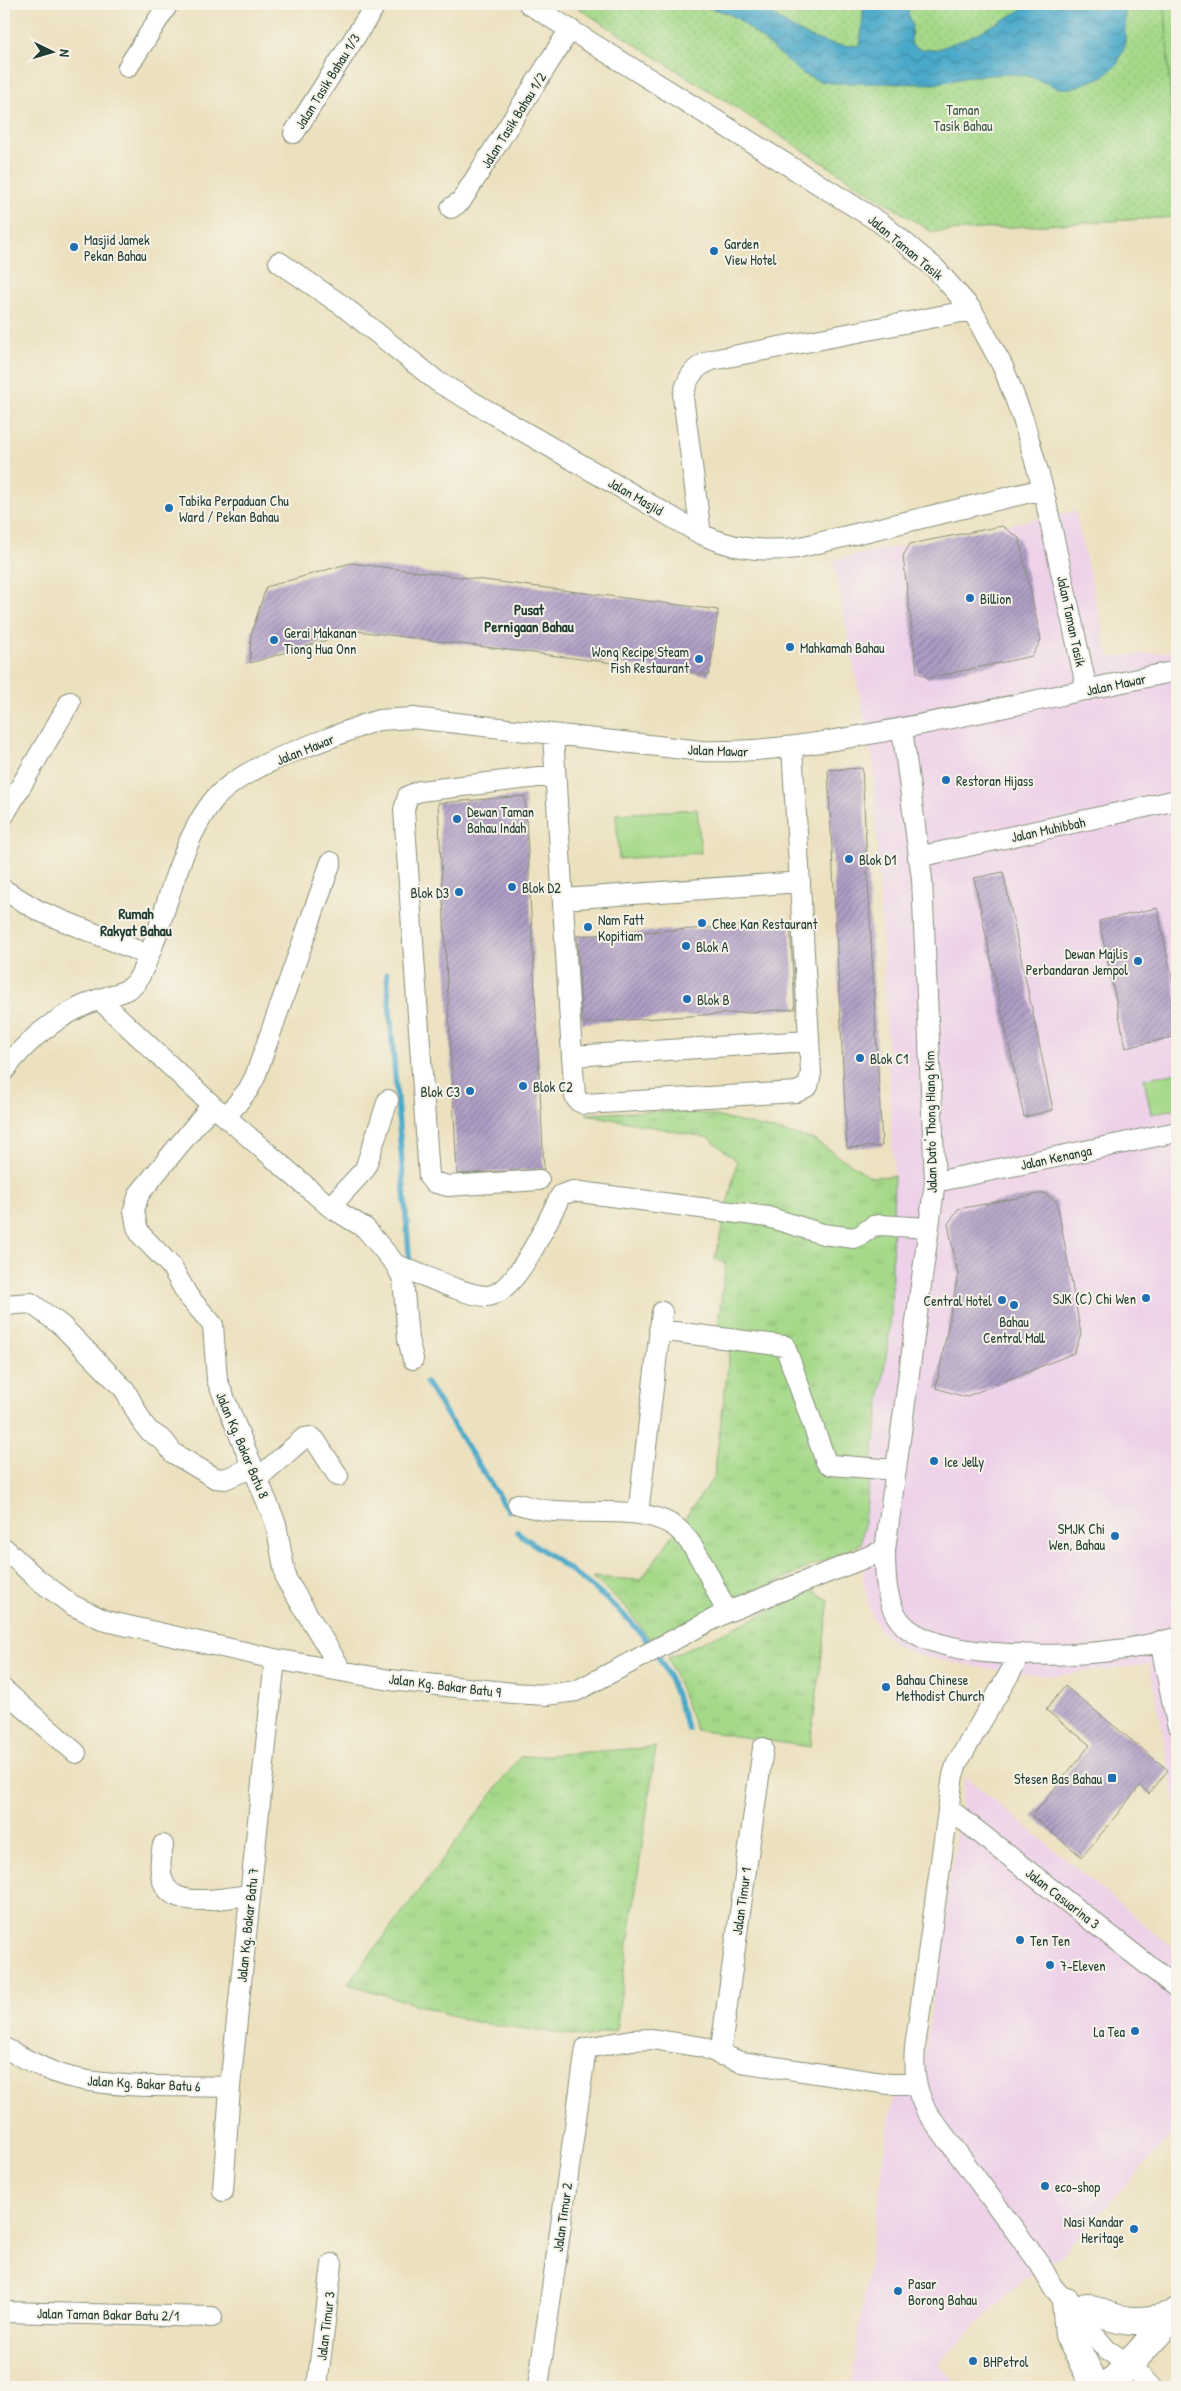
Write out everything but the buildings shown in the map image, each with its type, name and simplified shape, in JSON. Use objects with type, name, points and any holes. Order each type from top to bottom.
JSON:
[{"type":"main road","points":[[1096,2387],[1069,2335],[1076,2304],[1123,2321],[1141,2322],[1176,2314]]},
{"type":"main road","points":[[1108,2387],[1176,2314]]},
{"type":"street","points":[[128,67],[168,4]]},
{"type":"street","name":"Jalan Tasik Bahau 1/3","points":[[294,133],[376,4]]},
{"type":"street","name":"Jalan Taman Tasik","points":[[529,4],[880,223],[935,268],[972,310],[1003,367],[1023,419],[1043,490],[1087,690]]},
{"type":"street","name":"Jalan Tasik Bahau 1/2","points":[[451,208],[461,201],[570,29]]},
{"type":"street","name":"Jalan Masjid","points":[[278,262],[343,306],[438,382],[701,534],[732,546],[776,550],[797,548],[1043,490]]},
{"type":"street","points":[[701,534],[683,397],[686,384],[692,372],[700,365],[712,360],[972,310]]},
{"type":"street","name":"Jalan Mawar","points":[[4,1071],[36,1034],[77,1008],[99,998],[130,989],[141,976],[179,866],[198,824],[212,802],[226,788],[261,767],[379,720],[413,718],[701,751],[742,752],[792,747],[902,728],[1177,671]]},
{"type":"street","points":[[4,815],[70,702]]},
{"type":"street","name":"Jalan Dato' Thong Hiang Kim","points":[[902,728],[922,879],[934,1182],[885,1550],[887,1594],[895,1613],[907,1628],[923,1637],[958,1647],[1021,1654]]},
{"type":"street","points":[[553,734],[575,1096],[578,1101],[584,1104],[797,1092],[808,1086],[810,1080],[809,1041],[792,747]]},
{"type":"street","points":[[539,1180],[448,1186],[433,1182],[429,1177],[404,810],[408,796],[420,791],[555,775]]},
{"type":"street","name":"Jalan Muhibbah","points":[[918,857],[1177,800]]},
{"type":"street","name":"Jalan Kg. Bakar Batu 8","points":[[331,862],[255,1077],[248,1090],[219,1111],[139,1194],[134,1210],[137,1227],[141,1235],[171,1266],[188,1296],[213,1325],[217,1380],[278,1531],[286,1579],[342,1671]]},
{"type":"street","points":[[563,899],[800,882]]},
{"type":"street","points":[[4,890],[39,911],[148,955]]},
{"type":"street","points":[[99,998],[219,1111],[330,1207],[365,1228],[406,1269],[468,1292],[487,1296],[502,1291],[514,1279],[561,1195],[572,1191],[768,1217],[823,1234],[846,1237],[861,1235],[873,1226],[882,1224],[928,1228]]},
{"type":"street","points":[[572,1056],[809,1041]]},
{"type":"street","points":[[330,1207],[358,1179],[365,1169],[388,1100]]},
{"type":"street","name":"Jalan Kenanga","points":[[934,1182],[1177,1132]]},
{"type":"street","points":[[406,1269],[403,1279],[408,1338],[413,1359]]},
{"type":"street","points":[[4,1305],[31,1303],[62,1326],[125,1390],[148,1430],[164,1441],[173,1453],[215,1478],[225,1479],[255,1473],[304,1438],[310,1437],[315,1440],[338,1476]]},
{"type":"street","points":[[638,1514],[661,1321],[785,1346],[826,1462],[830,1464],[896,1470]]},
{"type":"street","points":[[518,1504],[553,1511],[647,1514],[665,1520],[679,1530],[694,1550],[727,1612]]},
{"type":"street","name":"Jalan Kg. Bakar Batu 9","points":[[4,1548],[36,1578],[72,1605],[106,1621],[275,1659],[390,1680],[513,1693],[563,1694],[576,1691],[727,1612],[885,1550]]},
{"type":"street","points":[[1151,2387],[1129,2364],[1117,2341],[1076,2304],[1060,2277],[1040,2264],[926,2112],[915,2084],[913,2069],[948,1808],[957,1763],[1021,1654],[1084,1654],[1120,1650],[1168,1639],[1177,1724]]},
{"type":"street","name":"Jalan Kg. Bakar Batu 7","points":[[223,2191],[230,2087],[275,1659]]},
{"type":"street","points":[[4,1690],[76,1753]]},
{"type":"street","name":"Jalan Timur 1","points":[[720,2055],[763,1748]]},
{"type":"street","name":"Jalan Casuarina 3","points":[[948,1808],[1177,1988]]},
{"type":"street","points":[[163,1845],[160,1861],[161,1876],[166,1887],[175,1896],[186,1900],[199,1901],[250,1894]]},
{"type":"street","name":"Jalan Timur 2","points":[[538,2387],[586,2048],[632,2040],[652,2039],[688,2044],[720,2055]]},
{"type":"street","name":"Jalan Kg. Bakar Batu 6","points":[[4,2048],[50,2071],[77,2079],[107,2083],[230,2087]]},
{"type":"street","points":[[720,2055],[741,2062],[821,2074],[889,2084],[915,2084]]},
{"type":"street","name":"Jalan Timur 3","points":[[317,2387],[332,2264]]},
{"type":"street","name":"Jalan Taman Bakar Batu 2/1","points":[[4,2312],[212,2316]]},
{"type":"shaded area","points":[[1075,511],[1109,657],[1177,651],[1177,1810],[1150,1664],[1050,1676],[982,1668],[926,1657],[903,1649],[881,1632],[870,1612],[863,1578],[861,1544],[891,1319],[894,1176],[873,763],[833,560]]},
{"type":"shaded area","points":[[965,1776],[1177,1951],[1177,2129],[1062,2255],[1023,2279],[938,2364],[960,2387],[851,2387],[893,2096],[923,2065]]},
{"type":"green space","name":"Taman Tasik Bahau","points":[[572,4],[1165,4],[1177,217],[932,232]]},
{"type":"green space","points":[[1165,4],[1177,4],[1177,182],[1175,181]]},
{"type":"green space","points":[[697,809],[701,853],[619,859],[616,814]]},
{"type":"green space","points":[[1177,1072],[1177,1108],[1151,1114],[1144,1079]]},
{"type":"green space","points":[[650,1111],[707,1114],[812,1139],[871,1177],[894,1176],[891,1319],[861,1544],[650,1639],[625,1606],[592,1577],[641,1580],[714,1477],[730,1350],[715,1347],[726,1262],[715,1259],[737,1161],[709,1138],[586,1114]]},
{"type":"green space","points":[[813,1591],[829,1600],[810,1747],[696,1730],[668,1658]]},
{"type":"green space","points":[[656,1747],[616,2030],[587,2037],[474,2022],[348,1984],[520,1757]]},
{"type":"water","points":[[697,4],[764,4],[782,22],[808,36],[821,41],[848,46],[860,45],[864,4],[908,4],[912,25],[911,44],[919,49],[936,50],[974,35],[1033,4],[1125,4],[1125,46],[1117,65],[1102,77],[1073,88],[1058,88],[1028,76],[1009,74],[973,76],[935,84],[831,83],[803,74],[737,18]]},
{"type":"waterway","points":[[387,973],[410,1265]]},
{"type":"waterway","points":[[426,1382],[508,1511]]},
{"type":"waterway","points":[[517,1532],[598,1591],[635,1626],[663,1665],[674,1689],[688,1729]]},
{"type":"place","name":"Masjid Jamek Pekan Bahau","points":[[74,247]]},
{"type":"place","name":"Garden View Hotel","points":[[714,251]]},
{"type":"place","name":"Tabika Perpaduan Chu Ward / Pekan Bahau","points":[[169,508]]},
{"type":"place","name":"Billion","points":[[970,598]]},
{"type":"place","name":"Gerai Makanan Tiong Hua Onn","points":[[274,640]]},
{"type":"place","name":"Mahkamah Bahau","points":[[790,647]]},
{"type":"place","name":"Wong Recipe Steam Fish Restaurant","points":[[699,659]]},
{"type":"place","name":"Restoran Hijass","points":[[946,780]]},
{"type":"place","name":"Dewan Taman Bahau Indah","points":[[457,819]]},
{"type":"place","name":"Blok D1","points":[[849,859]]},
{"type":"place","name":"Blok D2","points":[[512,887]]},
{"type":"place","name":"Blok D3","points":[[459,892]]},
{"type":"place","name":"Chee Kan Restaurant","points":[[702,923]]},
{"type":"place","name":"Nam Fatt Kopitiam","points":[[588,927]]},
{"type":"place","name":"Blok A","points":[[686,946]]},
{"type":"place","name":"Dewan Majlis Perbandaran Jempol","points":[[1138,961]]},
{"type":"place","name":"Blok B","points":[[687,999]]},
{"type":"place","name":"Blok C1","points":[[860,1058]]},
{"type":"place","name":"Blok C2","points":[[523,1086]]},
{"type":"place","name":"Blok C3","points":[[470,1091]]},
{"type":"place","name":"SJK (C) Chi Wen","points":[[1146,1298]]},
{"type":"place","name":"Central Hotel","points":[[1002,1300]]},
{"type":"place","name":"Bahau Central Mall","points":[[1014,1305]]},
{"type":"place","name":"Ice Jelly","points":[[934,1461]]},
{"type":"place","name":"SMJK Chi Wen, Bahau","points":[[1115,1536]]},
{"type":"place","name":"Bahau Chinese Methodist Church","points":[[886,1687]]},
{"type":"place","name":"Stesen Bas Bahau","points":[[1112,1778]]},
{"type":"place","name":"Ten Ten","points":[[1020,1940]]},
{"type":"place","name":"7-Eleven","points":[[1050,1965]]},
{"type":"place","name":"La Tea","points":[[1135,2031]]},
{"type":"place","name":"eco-shop","points":[[1045,2186]]},
{"type":"place","name":"Nasi Kandar Heritage","points":[[1134,2229]]},
{"type":"place","name":"Pasar Borong Bahau","points":[[898,2291]]},
{"type":"place","name":"BHPetrol","points":[[973,2361]]},
{"type":"district","name":"Pusat Pernigaan Bahau","points":[[529,618]]},
{"type":"district","name":"Rumah Rakyat Bahau","points":[[136,922]]}]
